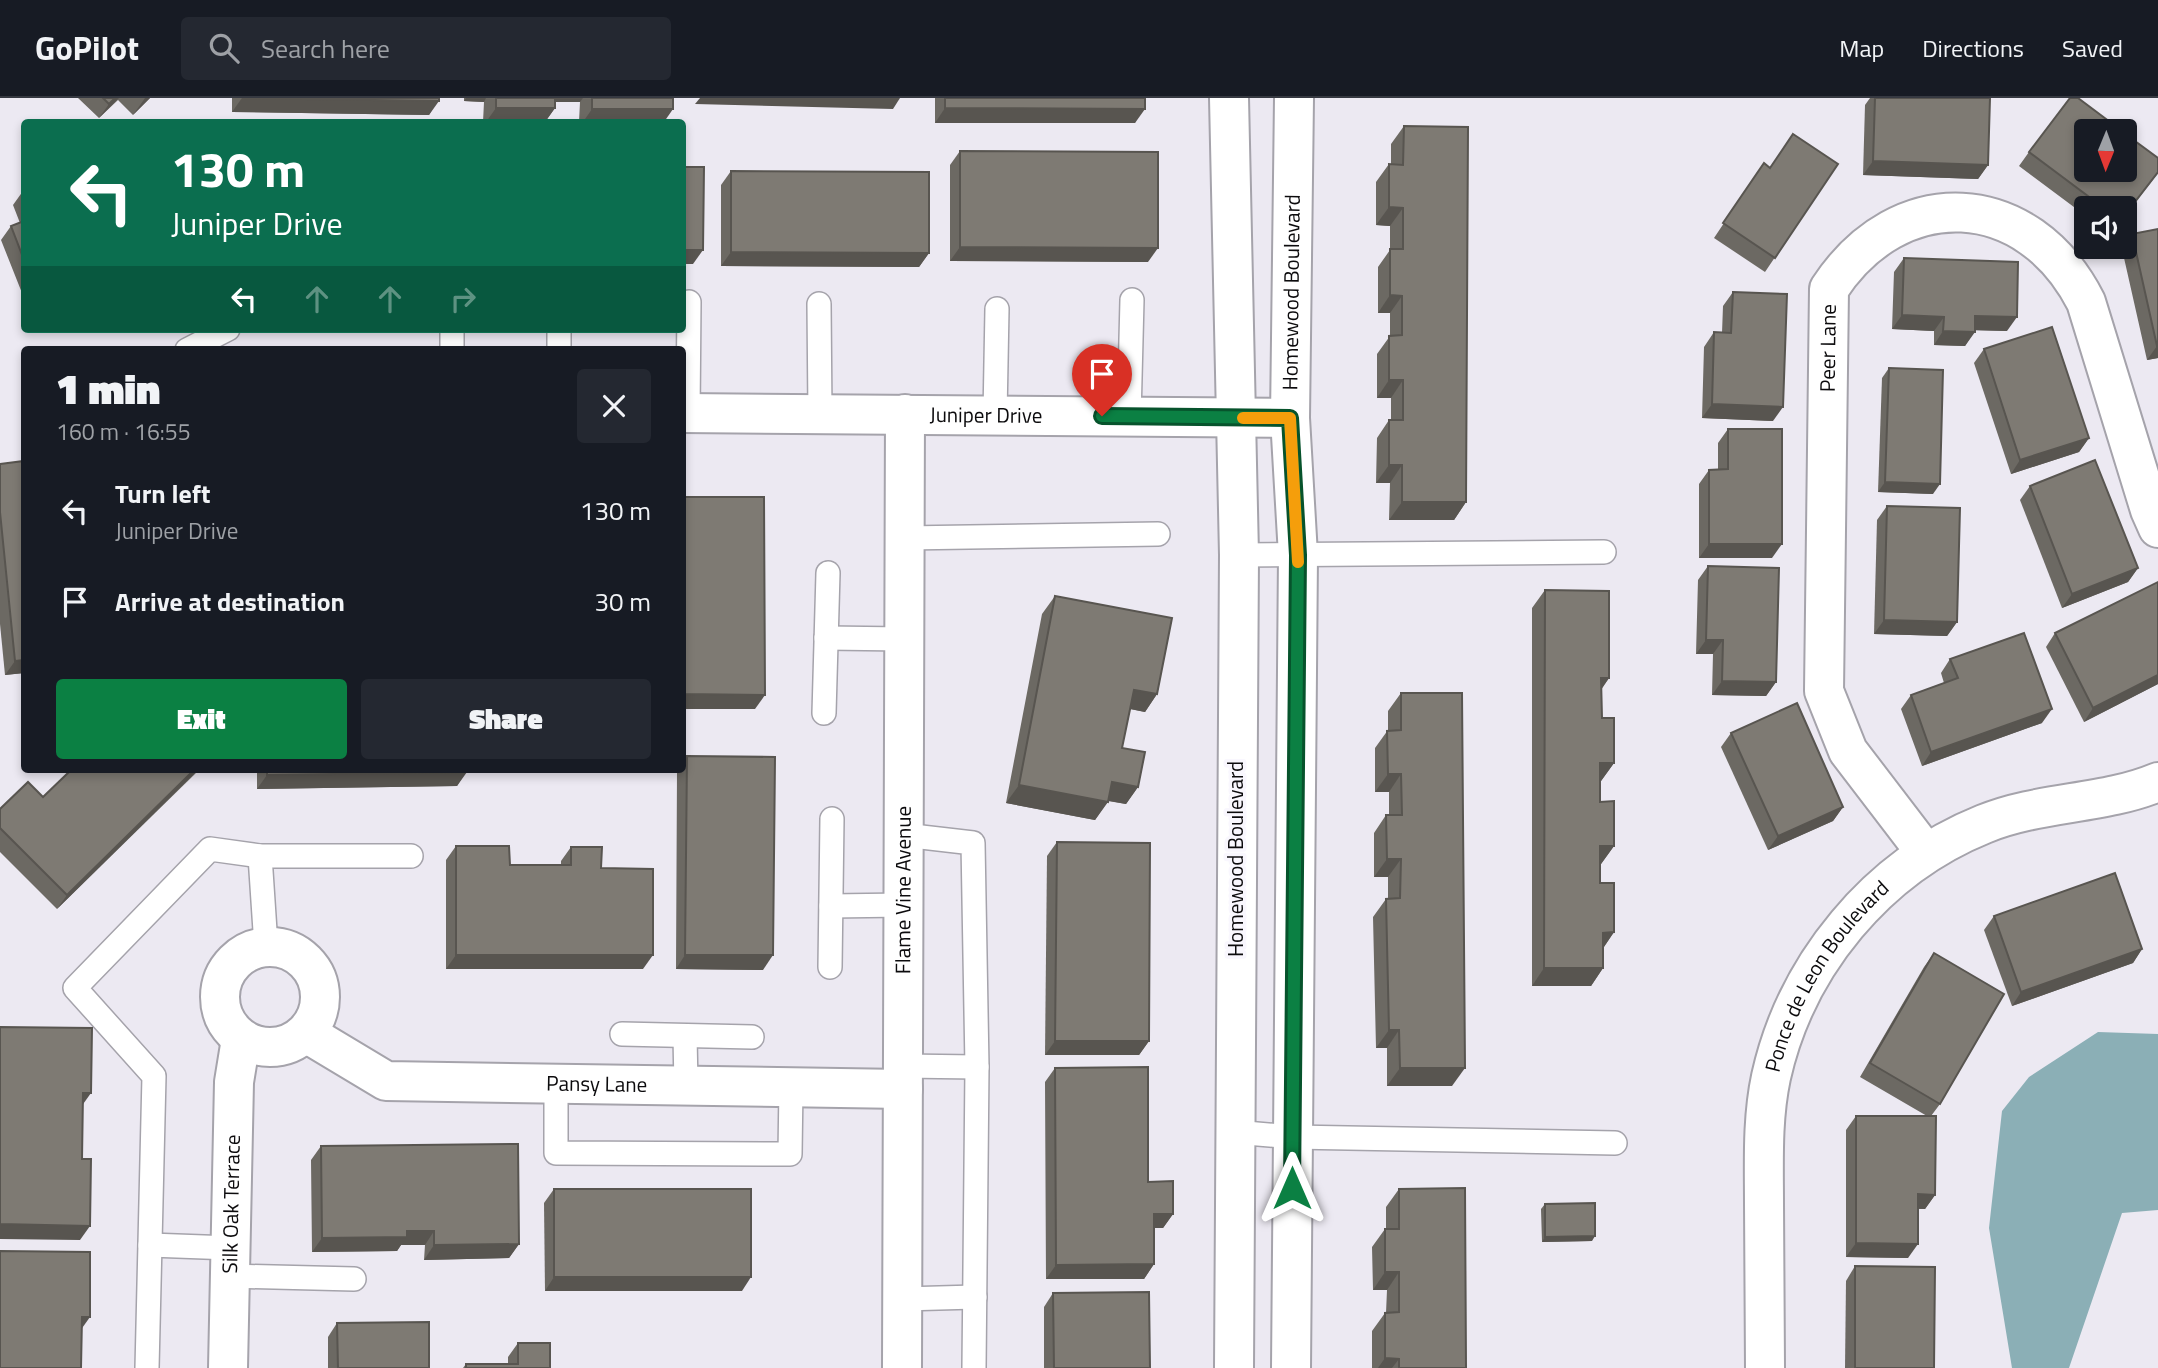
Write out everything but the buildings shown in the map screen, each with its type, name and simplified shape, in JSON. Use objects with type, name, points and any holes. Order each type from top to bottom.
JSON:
[{"type":"street","name":"Homewood Boulevard","points":[[1229,98],[1239,555],[1234,1368]]},
{"type":"street","name":"Homewood Boulevard","points":[[1291,1368],[1298,555],[1290,418],[1294,98]]},
{"type":"street","name":"Peer Lane","points":[[1926,853],[1848,751],[1824,691],[1829,289],[1844,266],[1884,232],[1908,220],[1934,214],[1961,213],[1987,217],[2036,239],[2056,256],[2073,277],[2086,302],[2150,510],[2158,528]]},
{"type":"street","name":"Juniper Drive","points":[[686,414],[1290,418]]},
{"type":"street","name":"Flame Vine Avenue","points":[[902,1368],[905,414]]},
{"type":"street","name":"Ponce de Leon Boulevard","points":[[1765,1368],[1764,1135],[1771,1078],[1787,1025],[1811,974],[1843,927],[1882,887],[1926,853],[1983,824],[2036,807],[2120,794],[2158,782]]},
{"type":"street","points":[[266,946],[284,948],[300,955],[312,967],[320,984],[321,1002],[316,1019],[306,1033],[292,1043],[275,1047],[258,1046],[242,1039],[229,1026],[221,1010],[219,993],[223,975],[234,961],[248,950],[266,946]]},
{"type":"street","name":"Pansy Lane","points":[[306,1033],[386,1081],[791,1087],[903,1078]]},
{"type":"street","name":"Silk Oak Terrace","points":[[228,1368],[234,1082],[242,1039]]},
{"type":"lane","points":[[1129,417],[1132,300]]},
{"type":"lane","points":[[686,386],[689,302]]},
{"type":"lane","points":[[819,304],[820,414]]},
{"type":"lane","points":[[995,415],[998,309]]},
{"type":"lane","points":[[195,346],[220,333]]},
{"type":"lane","points":[[905,538],[1158,534]]},
{"type":"lane","points":[[1239,555],[1604,552]]},
{"type":"lane","points":[[824,712],[828,573]]},
{"type":"lane","points":[[826,638],[905,639]]},
{"type":"lane","points":[[830,968],[832,819]]},
{"type":"lane","points":[[904,835],[973,843],[977,1067],[974,1368]]},
{"type":"lane","points":[[147,1368],[153,1076],[75,988],[209,849],[260,856],[411,856]]},
{"type":"lane","points":[[260,856],[266,946]]},
{"type":"lane","points":[[831,906],[904,905]]},
{"type":"lane","points":[[622,1034],[752,1037]]},
{"type":"lane","points":[[685,1036],[686,1086]]},
{"type":"lane","points":[[903,1078],[977,1067]]},
{"type":"lane","points":[[556,1084],[556,1153],[790,1154],[791,1087]]},
{"type":"lane","points":[[1234,1132],[1293,1137],[1615,1143]]},
{"type":"lane","points":[[150,1245],[230,1262],[354,1279]]},
{"type":"lane","points":[[903,1299],[975,1297]]},
{"type":"water","points":[[2098,1032],[2158,1034],[2158,1210],[2122,1213],[2069,1368],[2012,1368],[1989,1228],[2002,1111],[2029,1077]]},
{"type":"slow traffic","points":[[1243,418],[1290,418],[1298,562]]},
{"type":"route","points":[[1102,416],[1290,418],[1298,555],[1292,1188]]}]
